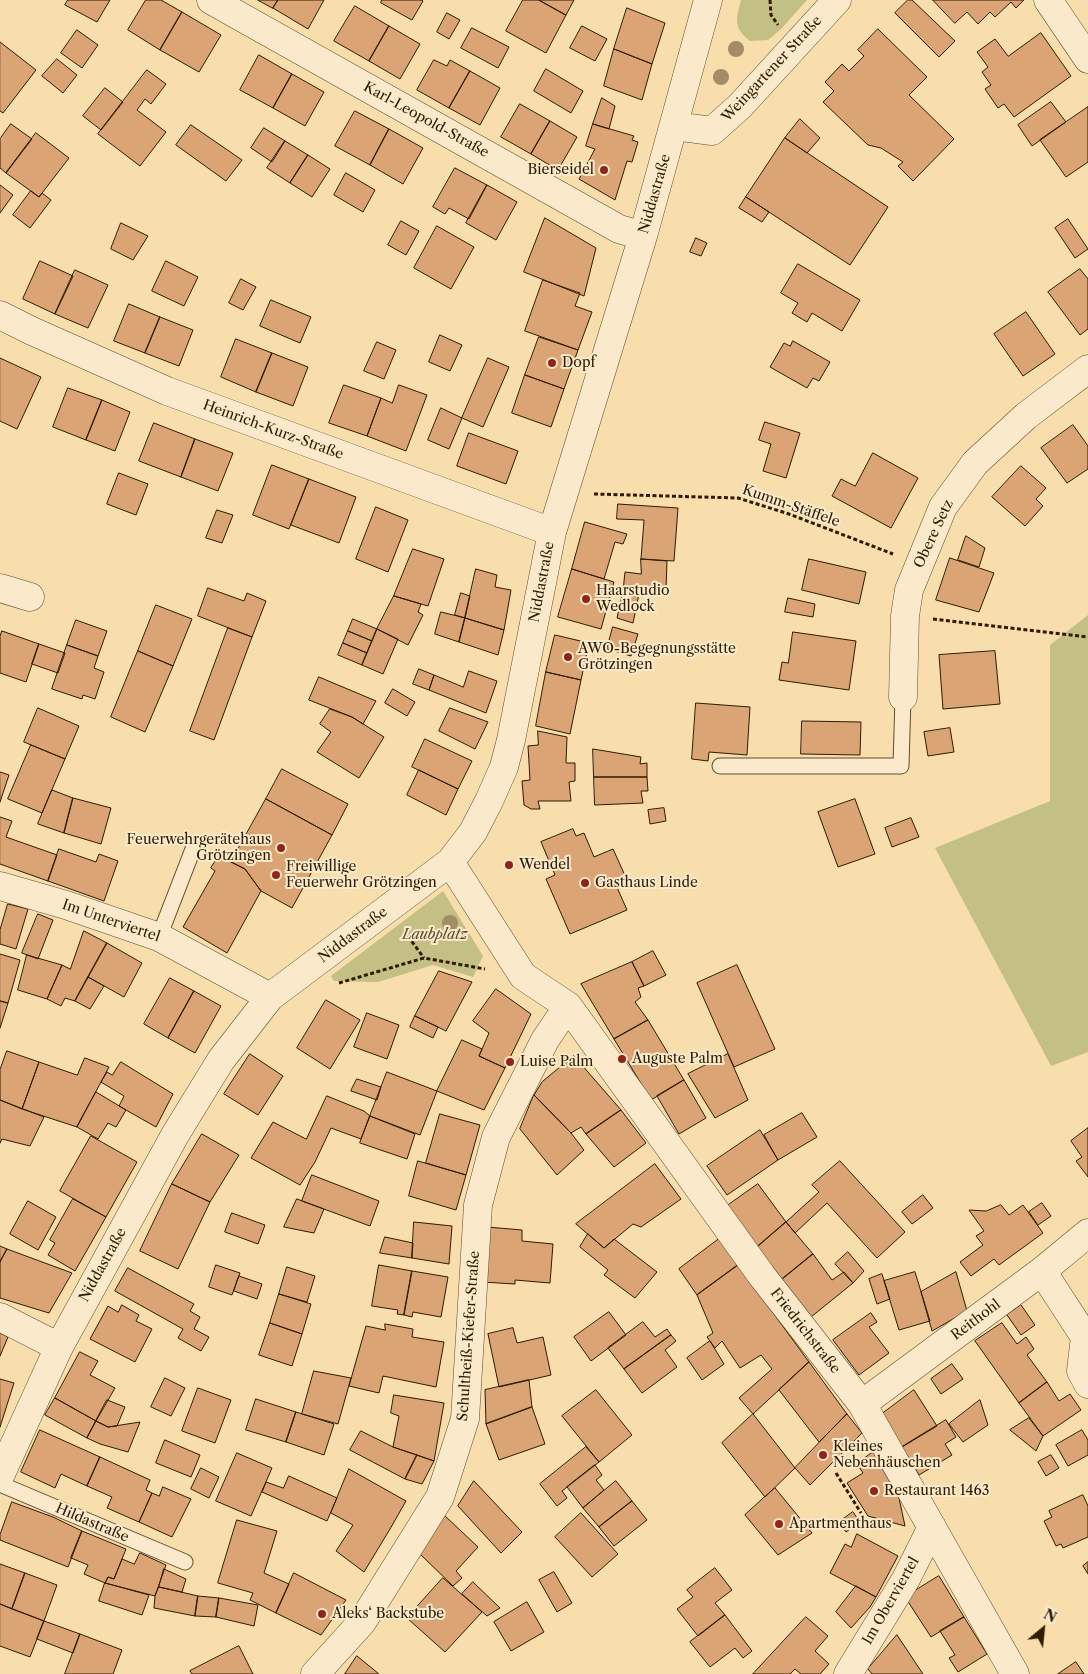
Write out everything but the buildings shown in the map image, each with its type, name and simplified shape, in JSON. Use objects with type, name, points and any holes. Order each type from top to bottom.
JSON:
[{"type":"street","name":"Karl-Leopold-Straße","points":[[211,0],[619,228],[643,236]]},
{"type":"street","name":"Niddastraße","points":[[0,1476],[59,1346],[175,1135],[221,1060],[270,997],[450,862],[473,832],[489,801],[504,767],[511,740],[552,532],[643,236],[708,0]]},
{"type":"street","name":"Weingartener Straße","points":[[674,126],[712,131],[740,106],[837,0]]},
{"type":"street","points":[[1048,0],[1088,59]]},
{"type":"street","name":"Heinrich-Kurz-Straße","points":[[0,315],[167,391],[552,532]]},
{"type":"street","name":"Obere Setz","points":[[903,697],[905,616],[909,590],[943,507],[975,463],[1026,416],[1088,369]]},
{"type":"street","points":[[0,588],[30,597]]},
{"type":"street","points":[[450,862],[523,976],[568,1006]]},
{"type":"street","name":"Im Unterviertel","points":[[0,886],[66,905],[160,936],[270,997]]},
{"type":"street","name":"Friedrichstraße","points":[[568,1006],[762,1276],[862,1404],[1015,1674]]},
{"type":"street","name":"Schultheiß-Kiefer-Straße","points":[[315,1674],[362,1622],[440,1497],[465,1419],[478,1205],[496,1137],[545,1040],[568,1006]]},
{"type":"street","name":"Reithohl","points":[[862,1404],[1042,1271],[1088,1233]]},
{"type":"street","points":[[1042,1271],[1085,1337],[1081,1370],[1088,1384]]},
{"type":"street","points":[[0,1317],[59,1346]]},
{"type":"street","name":"Im Oberviertel","points":[[848,1674],[906,1579],[932,1527]]},
{"type":"lane","points":[[720,766],[901,766],[903,697]]},
{"type":"lane","points":[[160,936],[195,844]]},
{"type":"lane","name":"Hildastraße","points":[[0,1484],[185,1562]]},
{"type":"path","name":"Kumm-Stäffele","points":[[591,494],[738,498],[789,514],[919,564]]},
{"type":"path","points":[[905,616],[1088,637]]},
{"type":"path","points":[[300,975],[314,989],[424,958],[523,976]]},
{"type":"path","points":[[836,1473],[861,1513]]},
{"type":"green space","points":[[741,0],[807,0],[781,29],[768,40],[750,41],[741,32],[737,23]]},
{"type":"green space","points":[[1088,615],[1088,1052],[1051,1066],[935,848],[1050,801],[1050,645]]},
{"type":"green space","name":"Laubplatz","points":[[443,891],[483,956],[473,977],[433,965],[378,982],[334,981],[331,976]]},
{"type":"place","name":"Bierseidel","points":[[604,170]]},
{"type":"place","name":"Dopf","points":[[552,363]]},
{"type":"place","name":"Haarstudio Wedlock","points":[[586,599]]},
{"type":"place","name":"AWO-Begegnungsstätte Grötzingen","points":[[568,657]]},
{"type":"place","name":"Feuerwehrgerätehaus Grötzingen","points":[[281,848]]},
{"type":"place","name":"Wendel","points":[[509,865]]},
{"type":"place","name":"Freiwillige Feuerwehr Grötzingen","points":[[276,875]]},
{"type":"place","name":"Gasthaus Linde","points":[[585,883]]},
{"type":"place","name":"Auguste Palm","points":[[622,1059]]},
{"type":"place","name":"Luise Palm","points":[[510,1062]]},
{"type":"place","name":"Kleines Nebenhäuschen","points":[[823,1455]]},
{"type":"place","name":"Restaurant 1463","points":[[874,1491]]},
{"type":"place","name":"Apartmenthaus","points":[[779,1524]]},
{"type":"place","name":"Aleks‘ Backstube","points":[[322,1614]]}]
